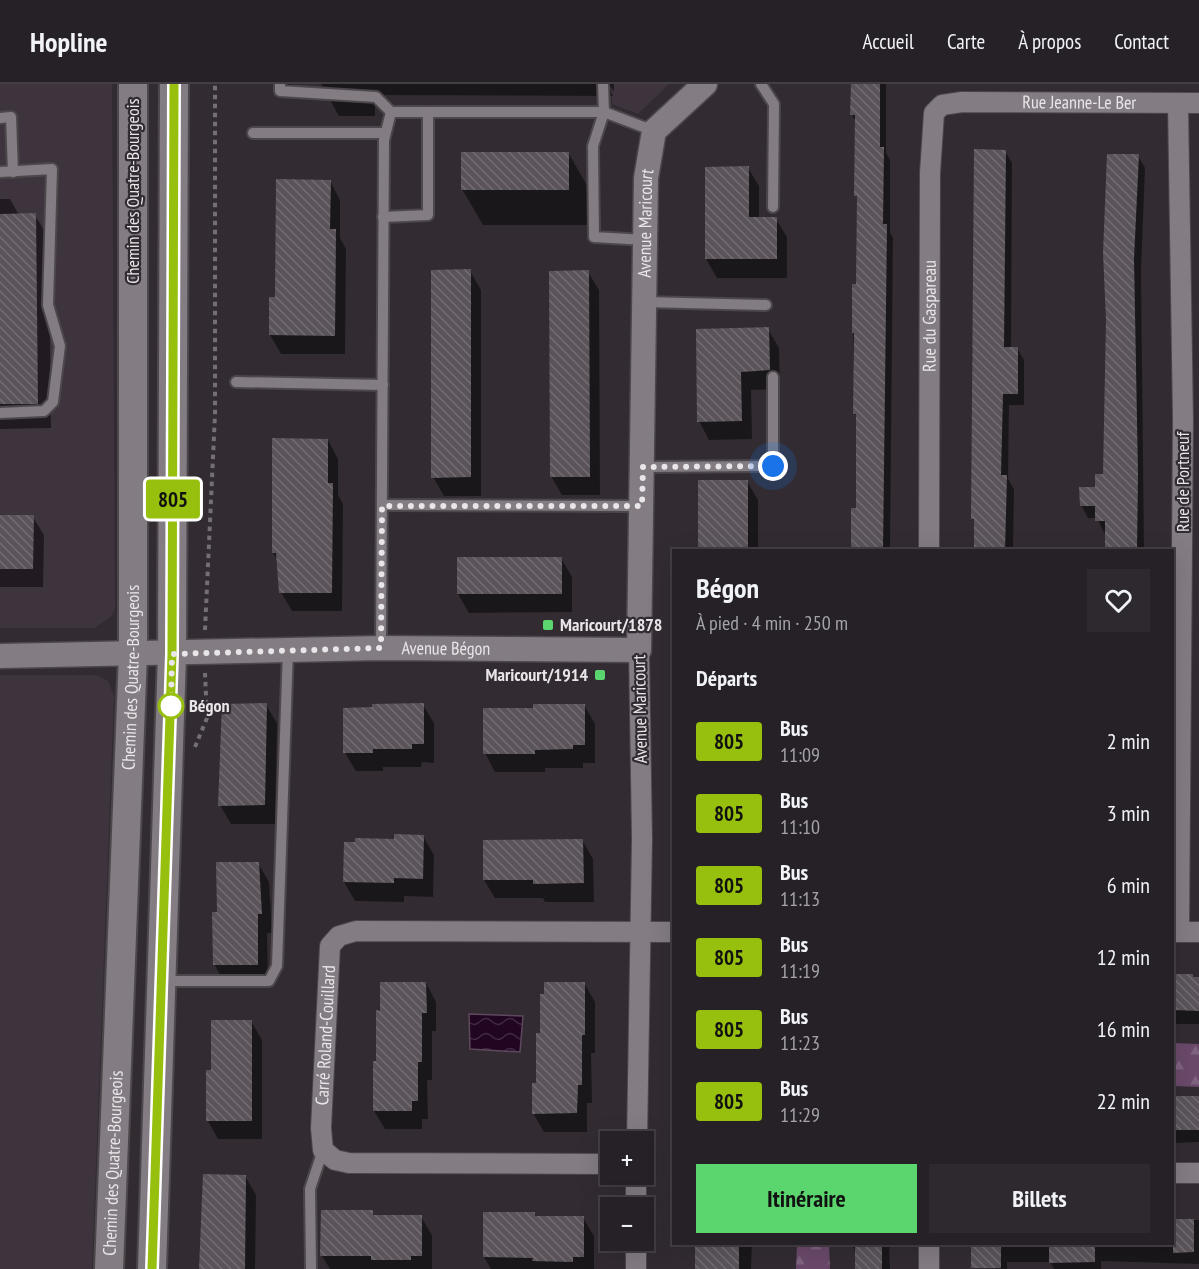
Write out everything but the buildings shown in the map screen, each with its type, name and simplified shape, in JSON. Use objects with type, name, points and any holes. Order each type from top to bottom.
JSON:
[{"type":"main road","name":"Chemin des Quatre-Bourgeois","points":[[109,1269],[133,653],[134,84]]},
{"type":"main road","points":[[152,1269],[172,654],[174,84]]},
{"type":"street","points":[[654,131],[705,84]]},
{"type":"street","name":"Rue Jeanne-Le Ber","points":[[962,102],[1199,104]]},
{"type":"street","name":"Rue du Gaspareau","points":[[928,549],[932,123],[934,113],[942,105],[962,102]]},
{"type":"street","name":"Rue de Portneuf","points":[[1176,932],[1177,689],[1183,420],[1178,104]]},
{"type":"street","name":"Avenue Maricourt","points":[[637,1131],[641,932],[639,650],[646,178],[654,131]]},
{"type":"street","name":"Avenue Bégon","points":[[0,656],[381,648],[639,650]]},
{"type":"street","name":"Carré Roland-Couillard","points":[[324,1150],[321,1128],[330,946],[339,936],[356,931],[672,932]]},
{"type":"street","points":[[1176,932],[1199,932]]},
{"type":"street","points":[[324,1150],[335,1160],[350,1163],[600,1164]]},
{"type":"street","points":[[1174,1173],[1199,1173]]},
{"type":"street","points":[[929,1245],[929,1269]]},
{"type":"street","points":[[636,1251],[636,1269]]},
{"type":"lane","points":[[280,84],[280,91],[376,97],[391,112],[604,112],[654,131]]},
{"type":"lane","points":[[603,84],[604,112],[593,146],[594,237],[645,240]]},
{"type":"lane","points":[[761,84],[774,104],[773,207]]},
{"type":"lane","points":[[383,217],[428,215],[428,111]]},
{"type":"lane","points":[[381,648],[383,217],[386,133],[391,112]]},
{"type":"lane","points":[[0,118],[11,117],[13,172]]},
{"type":"lane","points":[[253,133],[386,133]]},
{"type":"lane","points":[[0,172],[52,170],[48,304],[60,346],[53,402],[44,411],[0,413]]},
{"type":"lane","points":[[645,302],[766,305]]},
{"type":"lane","points":[[643,467],[773,466],[773,376]]},
{"type":"lane","points":[[236,382],[382,385]]},
{"type":"lane","points":[[382,506],[642,506]]},
{"type":"lane","points":[[161,981],[269,981],[277,966],[288,650]]},
{"type":"lane","points":[[311,1269],[310,1189],[324,1150]]},
{"type":"path","points":[[206,625],[215,414],[215,84]]},
{"type":"shaded area","points":[[0,84],[112,84],[115,608],[112,616],[94,628],[0,628]]},
{"type":"shaded area","points":[[612,84],[669,84],[638,114],[612,104]]},
{"type":"shaded area","points":[[0,675],[96,675],[108,681],[114,696],[92,1269],[0,1269]]},
{"type":"green space","points":[[1174,1043],[1199,1044],[1199,1087],[1174,1086]]},
{"type":"green space","points":[[797,1245],[829,1245],[830,1269],[796,1269]]},
{"type":"water","points":[[469,1014],[523,1016],[520,1052],[470,1049]]},
{"type":"bus line","name":"805","points":[[152,1269],[172,654],[174,84]]},
{"type":"place","name":"Maricourt/1878","points":[[548,625]]},
{"type":"place","name":"Maricourt/1914","points":[[600,675]]},
{"type":"place","name":"Bégon","points":[[171,706]]},
{"type":"route","points":[[171,706],[172,654],[381,648],[382,506],[642,506],[643,467],[773,466]]}]
